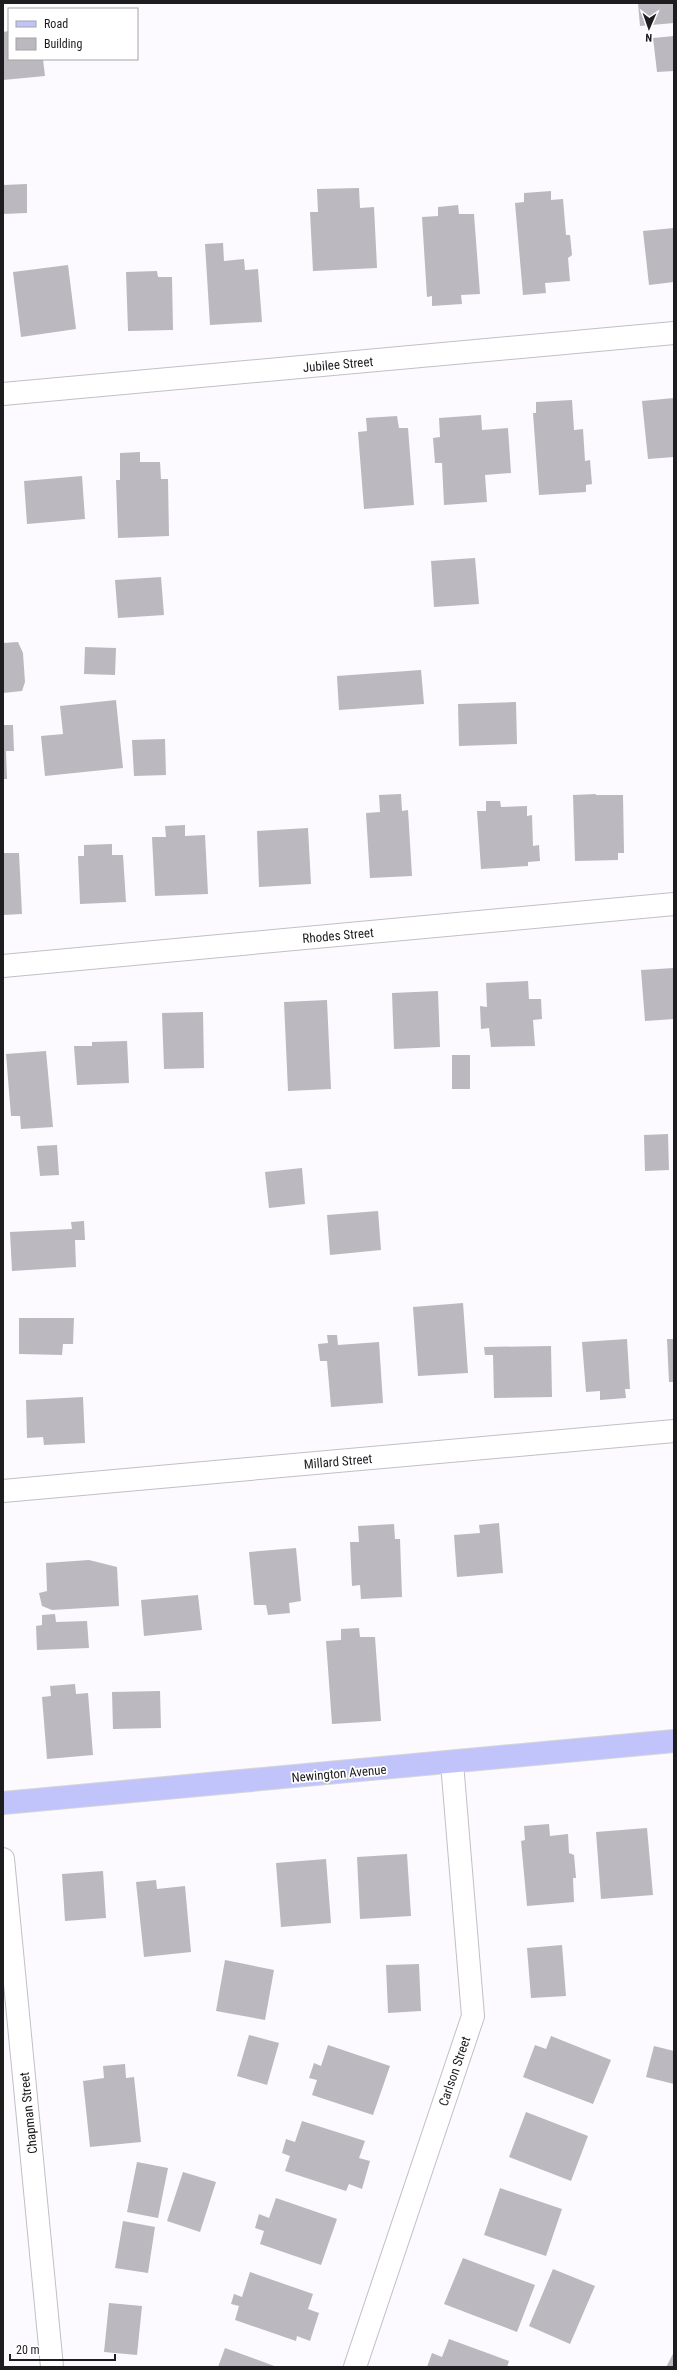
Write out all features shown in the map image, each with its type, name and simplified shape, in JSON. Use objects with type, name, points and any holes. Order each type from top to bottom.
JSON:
[{"type":"main road","name":"Newington Avenue","points":[[3,1804],[674,1741]]},
{"type":"street","name":"Jubilee Street","points":[[3,394],[674,333]]},
{"type":"street","name":"Rhodes Street","points":[[3,966],[674,904]]},
{"type":"street","name":"Millard Street","points":[[3,1491],[674,1431]]},
{"type":"street","name":"Carlson Street","points":[[355,2367],[473,2016],[452,1763]]},
{"type":"street","name":"Chapman Street","points":[[3,1859],[52,2367]]},
{"type":"building","points":[[638,3],[674,4],[674,23],[640,26]]},
{"type":"building","points":[[8,31],[8,60],[43,60],[45,76],[3,80],[3,32]]},
{"type":"building","points":[[674,36],[674,71],[657,72],[653,38]]},
{"type":"building","points":[[27,184],[27,213],[3,214],[3,185]]},
{"type":"building","points":[[359,188],[360,208],[374,207],[377,268],[313,271],[310,212],[318,212],[317,189]]},
{"type":"building","points":[[551,191],[551,200],[563,199],[566,235],[570,235],[572,255],[568,258],[570,281],[545,283],[546,293],[523,295],[515,203],[524,202],[524,193]]},
{"type":"building","points":[[458,205],[459,214],[474,214],[480,294],[461,295],[462,304],[432,306],[432,296],[427,297],[422,217],[438,216],[438,207]]},
{"type":"building","points":[[674,228],[674,282],[649,285],[643,231]]},
{"type":"building","points":[[223,243],[224,261],[244,259],[245,270],[258,269],[262,322],[210,325],[205,244]]},
{"type":"building","points":[[68,265],[76,329],[21,337],[13,272]]},
{"type":"building","points":[[157,271],[158,277],[172,277],[173,330],[128,331],[126,272]]},
{"type":"building","points":[[674,398],[674,457],[648,459],[642,401]]},
{"type":"building","points":[[572,400],[574,430],[583,429],[585,461],[590,460],[592,484],[586,485],[586,492],[539,495],[533,413],[536,413],[536,402]]},
{"type":"building","points":[[481,415],[482,430],[508,428],[511,473],[485,475],[487,502],[444,505],[442,463],[435,463],[433,438],[440,437],[439,418]]},
{"type":"building","points":[[397,416],[399,428],[408,428],[414,505],[364,509],[358,432],[367,431],[366,418]]},
{"type":"building","points":[[140,452],[140,462],[160,462],[161,479],[168,479],[169,536],[118,538],[116,480],[120,480],[120,453]]},
{"type":"building","points":[[82,476],[85,519],[27,524],[24,481]]},
{"type":"building","points":[[475,558],[479,604],[434,607],[431,561]]},
{"type":"building","points":[[161,577],[164,615],[118,618],[115,580]]},
{"type":"building","points":[[18,642],[23,653],[25,682],[22,691],[3,693],[3,643]]},
{"type":"building","points":[[85,647],[116,648],[115,675],[84,674]]},
{"type":"building","points":[[421,670],[424,704],[339,710],[337,676]]},
{"type":"building","points":[[116,700],[123,768],[45,776],[41,736],[63,734],[60,706]]},
{"type":"building","points":[[516,702],[517,744],[459,746],[458,704]]},
{"type":"building","points":[[3,725],[13,725],[14,751],[6,751],[7,779],[3,779]]},
{"type":"building","points":[[165,739],[166,775],[134,776],[132,740]]},
{"type":"building","points":[[401,794],[402,811],[408,810],[412,876],[370,878],[366,813],[380,812],[379,795]]},
{"type":"building","points":[[573,795],[623,795],[624,853],[618,853],[618,860],[575,861]]},
{"type":"building","points":[[486,801],[500,801],[501,807],[527,806],[527,816],[532,815],[533,846],[539,845],[540,861],[528,862],[528,866],[481,869],[477,811],[486,811]]},
{"type":"building","points":[[185,825],[185,836],[205,835],[208,894],[155,896],[152,837],[166,837],[165,826]]},
{"type":"building","points":[[308,828],[311,884],[259,887],[257,831]]},
{"type":"building","points":[[112,844],[112,855],[123,855],[126,902],[80,904],[78,856],[84,856],[84,845]]},
{"type":"building","points":[[3,853],[19,853],[22,914],[3,915]]},
{"type":"building","points":[[674,968],[674,1019],[645,1021],[641,970]]},
{"type":"building","points":[[528,981],[529,999],[541,999],[542,1019],[533,1020],[535,1046],[491,1047],[489,1028],[481,1029],[480,1006],[487,1007],[486,983]]},
{"type":"building","points":[[438,991],[440,1047],[394,1049],[392,993]]},
{"type":"building","points":[[327,1000],[331,1089],[288,1091],[284,1002]]},
{"type":"building","points":[[203,1012],[204,1068],[164,1069],[162,1013]]},
{"type":"building","points":[[127,1041],[129,1083],[77,1085],[74,1046],[92,1046],[92,1042]]},
{"type":"building","points":[[46,1051],[53,1127],[21,1129],[20,1116],[11,1116],[6,1054]]},
{"type":"building","points":[[452,1055],[470,1055],[470,1089],[452,1089]]},
{"type":"building","points":[[668,1134],[669,1170],[645,1171],[644,1135]]},
{"type":"building","points":[[57,1145],[59,1175],[40,1176],[37,1146]]},
{"type":"building","points":[[302,1168],[305,1204],[269,1208],[265,1172]]},
{"type":"building","points":[[378,1211],[381,1250],[330,1255],[327,1215]]},
{"type":"building","points":[[84,1221],[85,1240],[75,1240],[76,1267],[12,1271],[10,1232],[72,1229],[71,1222]]},
{"type":"building","points":[[463,1303],[468,1373],[418,1376],[413,1307]]},
{"type":"building","points":[[19,1318],[74,1318],[73,1344],[63,1344],[62,1355],[19,1354]]},
{"type":"building","points":[[327,1335],[337,1335],[338,1345],[379,1342],[383,1403],[331,1407],[327,1361],[320,1361],[318,1344],[328,1343]]},
{"type":"building","points":[[627,1339],[630,1389],[625,1389],[626,1398],[600,1400],[600,1391],[586,1392],[582,1342]]},
{"type":"building","points":[[667,1339],[674,1339],[674,1382],[669,1382]]},
{"type":"building","points":[[551,1346],[552,1397],[494,1398],[493,1355],[485,1355],[484,1347]]},
{"type":"building","points":[[83,1397],[85,1443],[44,1445],[43,1437],[27,1438],[26,1400]]},
{"type":"building","points":[[499,1523],[503,1573],[457,1577],[454,1535],[480,1533],[479,1525]]},
{"type":"building","points":[[394,1524],[395,1539],[400,1539],[402,1597],[361,1599],[360,1585],[352,1586],[350,1542],[359,1542],[358,1526]]},
{"type":"building","points":[[296,1548],[301,1601],[289,1603],[290,1613],[268,1615],[266,1605],[254,1605],[249,1552]]},
{"type":"building","points":[[89,1560],[117,1567],[119,1606],[52,1610],[42,1606],[39,1593],[47,1591],[46,1563]]},
{"type":"building","points":[[198,1595],[202,1630],[144,1636],[141,1600]]},
{"type":"building","points":[[55,1614],[56,1622],[87,1621],[89,1648],[37,1650],[36,1626],[42,1625],[42,1615]]},
{"type":"building","points":[[359,1628],[360,1637],[375,1637],[381,1721],[332,1724],[326,1641],[341,1640],[341,1629]]},
{"type":"building","points":[[75,1684],[76,1694],[88,1693],[93,1755],[47,1759],[42,1697],[51,1696],[50,1686]]},
{"type":"building","points":[[160,1691],[161,1728],[113,1729],[112,1692]]},
{"type":"building","points":[[549,1824],[550,1836],[568,1834],[569,1853],[574,1855],[576,1878],[573,1878],[574,1902],[527,1906],[521,1841],[525,1840],[524,1826]]},
{"type":"building","points":[[647,1828],[653,1895],[601,1899],[596,1832]]},
{"type":"building","points":[[407,1854],[411,1916],[360,1919],[357,1857]]},
{"type":"building","points":[[326,1859],[331,1923],[281,1927],[276,1863]]},
{"type":"building","points":[[103,1871],[106,1918],[65,1921],[62,1874]]},
{"type":"building","points":[[156,1880],[157,1889],[185,1886],[191,1952],[144,1957],[136,1882]]},
{"type":"building","points":[[562,1945],[566,1996],[531,1998],[527,1948]]},
{"type":"building","points":[[225,1960],[274,1970],[265,2020],[216,2011]]},
{"type":"building","points":[[419,1964],[421,2011],[388,2013],[386,1965]]},
{"type":"building","points":[[249,2035],[279,2043],[267,2085],[237,2076]]},
{"type":"building","points":[[551,2036],[611,2060],[593,2104],[523,2077],[535,2045],[546,2049]]},
{"type":"building","points":[[328,2045],[390,2066],[373,2115],[312,2095],[317,2080],[309,2078],[314,2063],[321,2066]]},
{"type":"building","points":[[654,2046],[674,2051],[674,2084],[646,2077]]},
{"type":"building","points":[[125,2064],[126,2078],[134,2077],[141,2142],[90,2147],[83,2081],[104,2078],[103,2066]]},
{"type":"building","points":[[526,2112],[588,2136],[571,2181],[509,2157]]},
{"type":"building","points":[[302,2121],[365,2141],[359,2158],[370,2161],[362,2189],[349,2184],[346,2191],[285,2171],[290,2156],[282,2153],[286,2139],[295,2142]]},
{"type":"building","points":[[137,2162],[168,2168],[158,2218],[127,2212]]},
{"type":"building","points":[[183,2172],[216,2182],[200,2232],[167,2221]]},
{"type":"building","points":[[500,2188],[562,2209],[546,2256],[484,2235]]},
{"type":"building","points":[[276,2198],[337,2219],[321,2265],[260,2244],[264,2231],[255,2228],[259,2214],[269,2218]]},
{"type":"building","points":[[123,2221],[155,2227],[148,2273],[115,2268]]},
{"type":"building","points":[[463,2258],[535,2285],[517,2332],[444,2304]]},
{"type":"building","points":[[553,2269],[595,2286],[570,2344],[529,2326]]},
{"type":"building","points":[[250,2272],[313,2294],[308,2309],[319,2313],[310,2341],[297,2336],[296,2341],[235,2320],[239,2306],[231,2304],[234,2294],[242,2297]]},
{"type":"building","points":[[109,2303],[142,2306],[137,2355],[104,2352]]},
{"type":"building","points":[[449,2339],[509,2361],[507,2367],[427,2367],[432,2353],[442,2357]]},
{"type":"building","points":[[225,2348],[277,2367],[218,2367]]},
{"type":"building","points":[[674,2352],[674,2367],[666,2367]]}]
